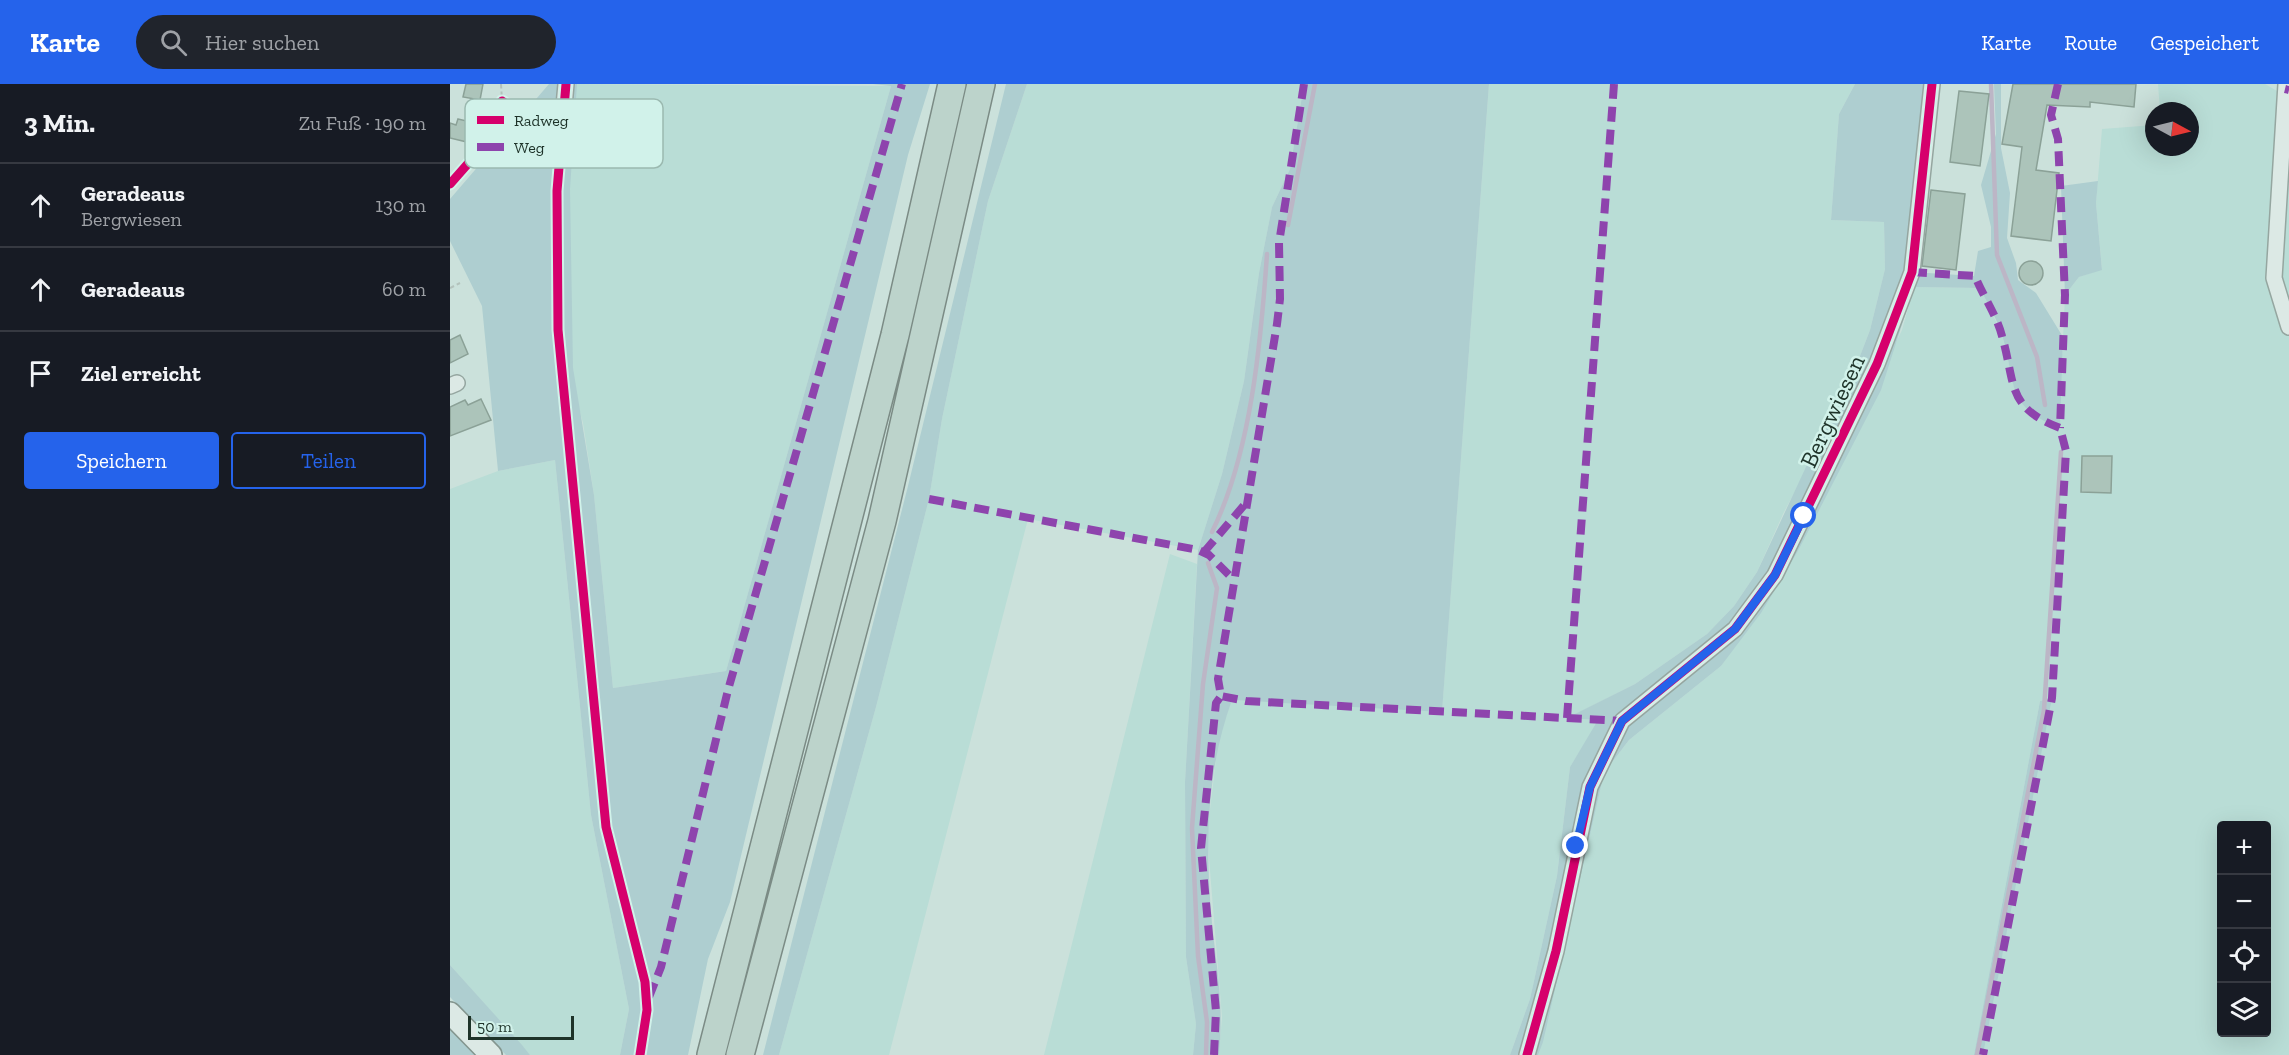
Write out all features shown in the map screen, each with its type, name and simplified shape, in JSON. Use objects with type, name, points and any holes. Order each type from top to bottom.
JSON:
[{"type":"highway","points":[[711,1055],[895,335],[952,84]]},
{"type":"highway","points":[[740,1055],[882,521],[981,84]]},
{"type":"main road","points":[[450,1013],[491,1055]]},
{"type":"street","points":[[565,99],[566,84]]},
{"type":"street","name":"Bergwiesen","points":[[1527,1055],[1556,951],[1590,787],[1622,721],[1735,629],[1775,575],[1877,364],[1912,272],[1932,84]]},
{"type":"street","points":[[2286,84],[2274,278],[2289,327]]},
{"type":"path","points":[[501,84],[502,99]]},
{"type":"path","points":[[450,288],[460,283]]},
{"type":"shaded area","points":[[549,84],[577,84],[576,99],[536,99]]},
{"type":"shaded area","points":[[566,84],[891,86],[726,671],[613,688],[594,495],[583,423],[558,330],[563,168],[663,168],[663,99],[566,99]]},
{"type":"shaded area","points":[[873,84],[930,84],[908,155],[730,902],[708,959],[688,1055],[620,1055],[629,1009],[591,815],[555,460],[498,471],[482,306],[450,241],[450,199],[477,168],[571,168],[573,368],[594,495],[613,688],[726,671],[891,86]],"holes":[[[573,456],[574,457],[592,672],[572,457]]]},
{"type":"shaded area","points":[[1006,84],[1027,84],[988,201],[942,419],[929,499],[876,707],[779,1055],[763,1055],[908,486]]},
{"type":"shaded area","points":[[1027,84],[1304,84],[1290,169],[1272,207],[1259,273],[1244,381],[1222,474],[1198,550],[1028,519],[889,1055],[779,1055],[876,707],[929,499],[942,419],[988,201]]},
{"type":"shaded area","points":[[1304,84],[1489,84],[1442,712],[1232,700],[1223,727],[1212,782],[1208,838],[1212,923],[1220,1004],[1219,1055],[1193,1055],[1196,1024],[1186,957],[1185,782],[1198,550],[1222,474],[1244,381],[1259,273],[1272,207],[1290,169]]},
{"type":"shaded area","points":[[1489,84],[1855,84],[1839,114],[1831,220],[1884,222],[1885,269],[1870,330],[1843,400],[1783,514],[1757,572],[1734,606],[1707,634],[1635,684],[1568,718],[1599,720],[1570,767],[1557,876],[1530,999],[1510,1055],[1219,1055],[1222,1017],[1207,834],[1219,735],[1232,700],[1442,711]]},
{"type":"shaded area","points":[[1855,84],[1932,84],[1912,272],[1974,276],[1978,251],[1991,247],[1991,227],[1981,185],[1996,134],[1994,84],[2001,84],[2001,148],[2010,193],[2007,238],[2016,263],[2018,280],[2036,293],[2063,337],[2060,428],[2042,420],[2021,402],[2012,380],[2000,329],[1980,288],[1914,287],[1881,390],[1798,551],[1761,613],[1721,666],[1629,740],[1604,773],[1543,1042],[1538,1055],[1510,1055],[1530,999],[1557,876],[1570,767],[1598,720],[1567,718],[1635,684],[1707,634],[1734,606],[1757,572],[1812,454],[1843,400],[1870,330],[1885,269],[1884,222],[1831,220],[1839,114]]},
{"type":"shaded area","points":[[2158,84],[2265,84],[2284,95],[2289,90],[2289,1055],[1983,1055],[2051,698],[2040,701],[1974,1055],[1538,1055],[1604,773],[1629,740],[1721,666],[1798,551],[1902,330],[1914,287],[1980,288],[2002,334],[2017,399],[2059,427],[2065,295],[2079,277],[2102,269],[2096,203],[2102,129],[2145,126],[2145,156],[2199,156],[2199,102],[2159,102]]},
{"type":"shaded area","points":[[2098,181],[2096,203],[2102,270],[2079,277],[2065,295],[2061,186]]},
{"type":"shaded area","points":[[555,460],[591,815],[629,1009],[620,1055],[530,1055],[450,965],[450,489],[498,471]]},
{"type":"shaded area","points":[[1170,554],[1197,564],[1185,782],[1186,957],[1196,1024],[1193,1055],[1044,1055]]},
{"type":"shaded area","points":[[2052,698],[1983,1055],[1974,1055],[2040,701]]},
{"type":"shaded area","points":[[450,965],[530,1055],[506,1055],[450,997]]},
{"type":"shaded area","points":[[450,1025],[478,1055],[450,1055]]},
{"type":"building","points":[[466,84],[483,84],[480,99],[463,97]]},
{"type":"building","points":[[2013,84],[2136,84],[2134,107],[2090,102],[2090,107],[2047,105],[2036,170],[2059,173],[2051,241],[2011,236],[2022,147],[2002,144]]},
{"type":"building","points":[[1959,91],[1989,94],[1980,166],[1950,162]]},
{"type":"building","points":[[458,119],[465,121],[465,142],[450,138],[450,123],[456,125]]},
{"type":"building","points":[[1931,190],[1965,194],[1956,270],[1922,266]]},
{"type":"building","points":[[2031,261],[2040,264],[2043,273],[2040,282],[2031,285],[2022,282],[2019,273],[2022,264]]},
{"type":"building","points":[[460,335],[468,354],[450,363],[450,340]]},
{"type":"building","points":[[481,399],[491,420],[450,436],[450,407],[465,400],[468,405]]},
{"type":"building","points":[[2082,456],[2112,456],[2111,493],[2081,492]]},
{"type":"waterway","points":[[1288,225],[1315,84]]},
{"type":"waterway","points":[[1991,84],[1997,255],[2037,357],[2045,405]]},
{"type":"waterway","points":[[1212,532],[1225,501],[1245,433],[1257,360],[1267,254]]},
{"type":"waterway","points":[[1977,1055],[2044,710],[2061,452]]},
{"type":"waterway","points":[[1206,1055],[1207,1022],[1198,956],[1192,828],[1203,684],[1217,588],[1208,563]]},
{"type":"marked path","points":[[649,997],[661,967],[728,690],[902,84]]},
{"type":"marked path","points":[[1304,84],[1279,243],[1280,299],[1277,324],[1218,679],[1221,696],[1246,701],[1622,721]]},
{"type":"marked path","points":[[1567,718],[1614,84]]},
{"type":"marked path","points":[[2058,84],[2051,115],[2058,139],[2065,295],[2060,428]]},
{"type":"marked path","points":[[2285,89],[2289,90]]},
{"type":"marked path","points":[[1912,272],[1975,276],[2000,328],[2016,392],[2030,412],[2060,428],[2066,451],[2052,698],[1983,1055]]},
{"type":"marked path","points":[[929,499],[1198,550],[1209,555],[1234,580]]},
{"type":"marked path","points":[[1204,552],[1246,503]]},
{"type":"marked path","points":[[1214,1055],[1216,1011],[1201,848],[1216,703],[1221,696]]},
{"type":"cycle path","points":[[565,99],[566,84]]},
{"type":"cycle path","points":[[1527,1055],[1556,951],[1590,787],[1622,721],[1735,629],[1775,575],[1877,364],[1912,272],[1932,84]]},
{"type":"cycle path","points":[[450,184],[465,167]]},
{"type":"cycle path","points":[[559,168],[557,191],[558,330],[606,827],[645,982],[647,1010],[640,1055]]},
{"type":"route","points":[[1576,846],[1590,787],[1622,721],[1735,629],[1775,575],[1804,516]]}]
